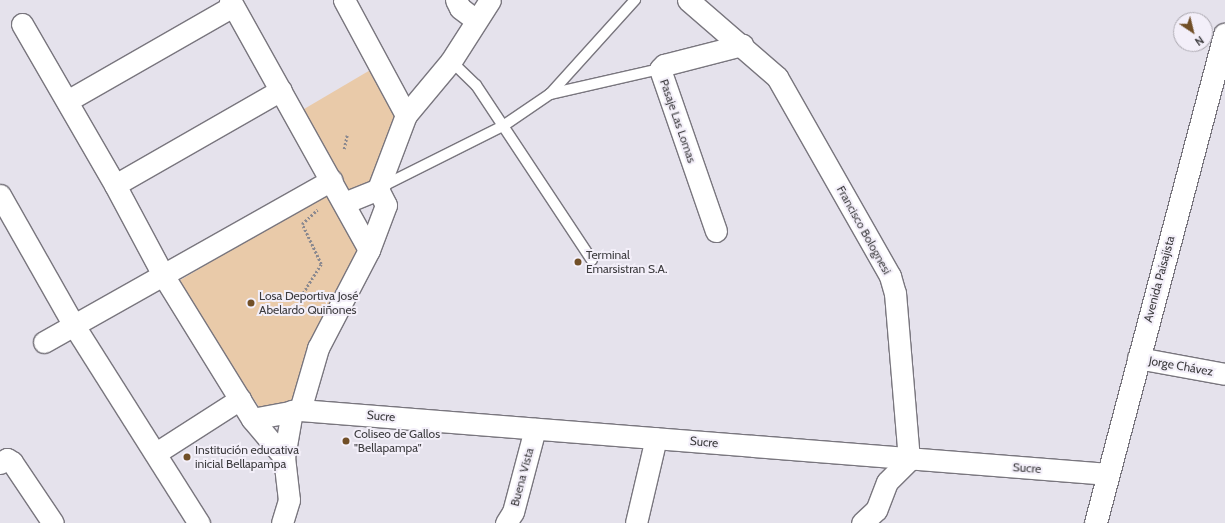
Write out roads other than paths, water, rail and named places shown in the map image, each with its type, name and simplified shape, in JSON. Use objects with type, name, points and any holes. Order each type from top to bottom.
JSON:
[{"type":"main road","name":"Avenida Paisajista","points":[[1096,523],[1138,358],[1225,35]]},
{"type":"street","points":[[344,0],[406,115]]},
{"type":"street","points":[[456,0],[460,8],[476,20]]},
{"type":"street","points":[[344,203],[378,189],[406,115],[451,61],[490,0]]},
{"type":"street","name":"Francisco Bolognesi","points":[[688,0],[742,45],[777,77],[890,276],[895,293],[909,460]]},
{"type":"street","points":[[67,101],[231,3],[281,90],[369,250]]},
{"type":"street","points":[[22,24],[115,185],[163,275],[252,419],[284,456]]},
{"type":"street","name":"Pasaje Las Lomas","points":[[716,231],[660,69],[664,65],[742,45]]},
{"type":"street","points":[[115,185],[281,90]]},
{"type":"street","points":[[44,342],[73,324],[331,180]]},
{"type":"street","points":[[282,523],[289,500],[284,456],[296,411],[318,348],[369,250],[386,205],[378,189]]},
{"type":"street","points":[[0,195],[73,324],[199,523]]},
{"type":"street","name":"Jorge Chávez","points":[[1138,358],[1225,374]]},
{"type":"street","points":[[156,453],[240,399]]},
{"type":"street","name":"Sucre","points":[[252,419],[296,411],[656,438],[909,460],[1108,474]]},
{"type":"street","name":"Buena Vista","points":[[506,523],[513,512],[535,429]]},
{"type":"street","points":[[636,523],[656,438]]},
{"type":"street","points":[[0,463],[7,459],[12,462],[52,523]]},
{"type":"street","points":[[862,523],[876,510],[887,482],[909,460]]},
{"type":"lane","points":[[378,189],[503,126],[550,94],[635,0]]},
{"type":"lane","points":[[451,61],[476,85],[592,260]]},
{"type":"lane","points":[[550,94],[660,69]]},
{"type":"place","name":"Terminal Emarsistran S.A.","points":[[578,262]]},
{"type":"place","name":"Losa Deportiva José Abelardo Quiñones","points":[[251,303]]},
{"type":"place","name":"Coliseo de Gallos \"Bellapampa\"","points":[[346,441]]},
{"type":"place","name":"Institución educativa inicial Bellapampa","points":[[187,457]]}]
